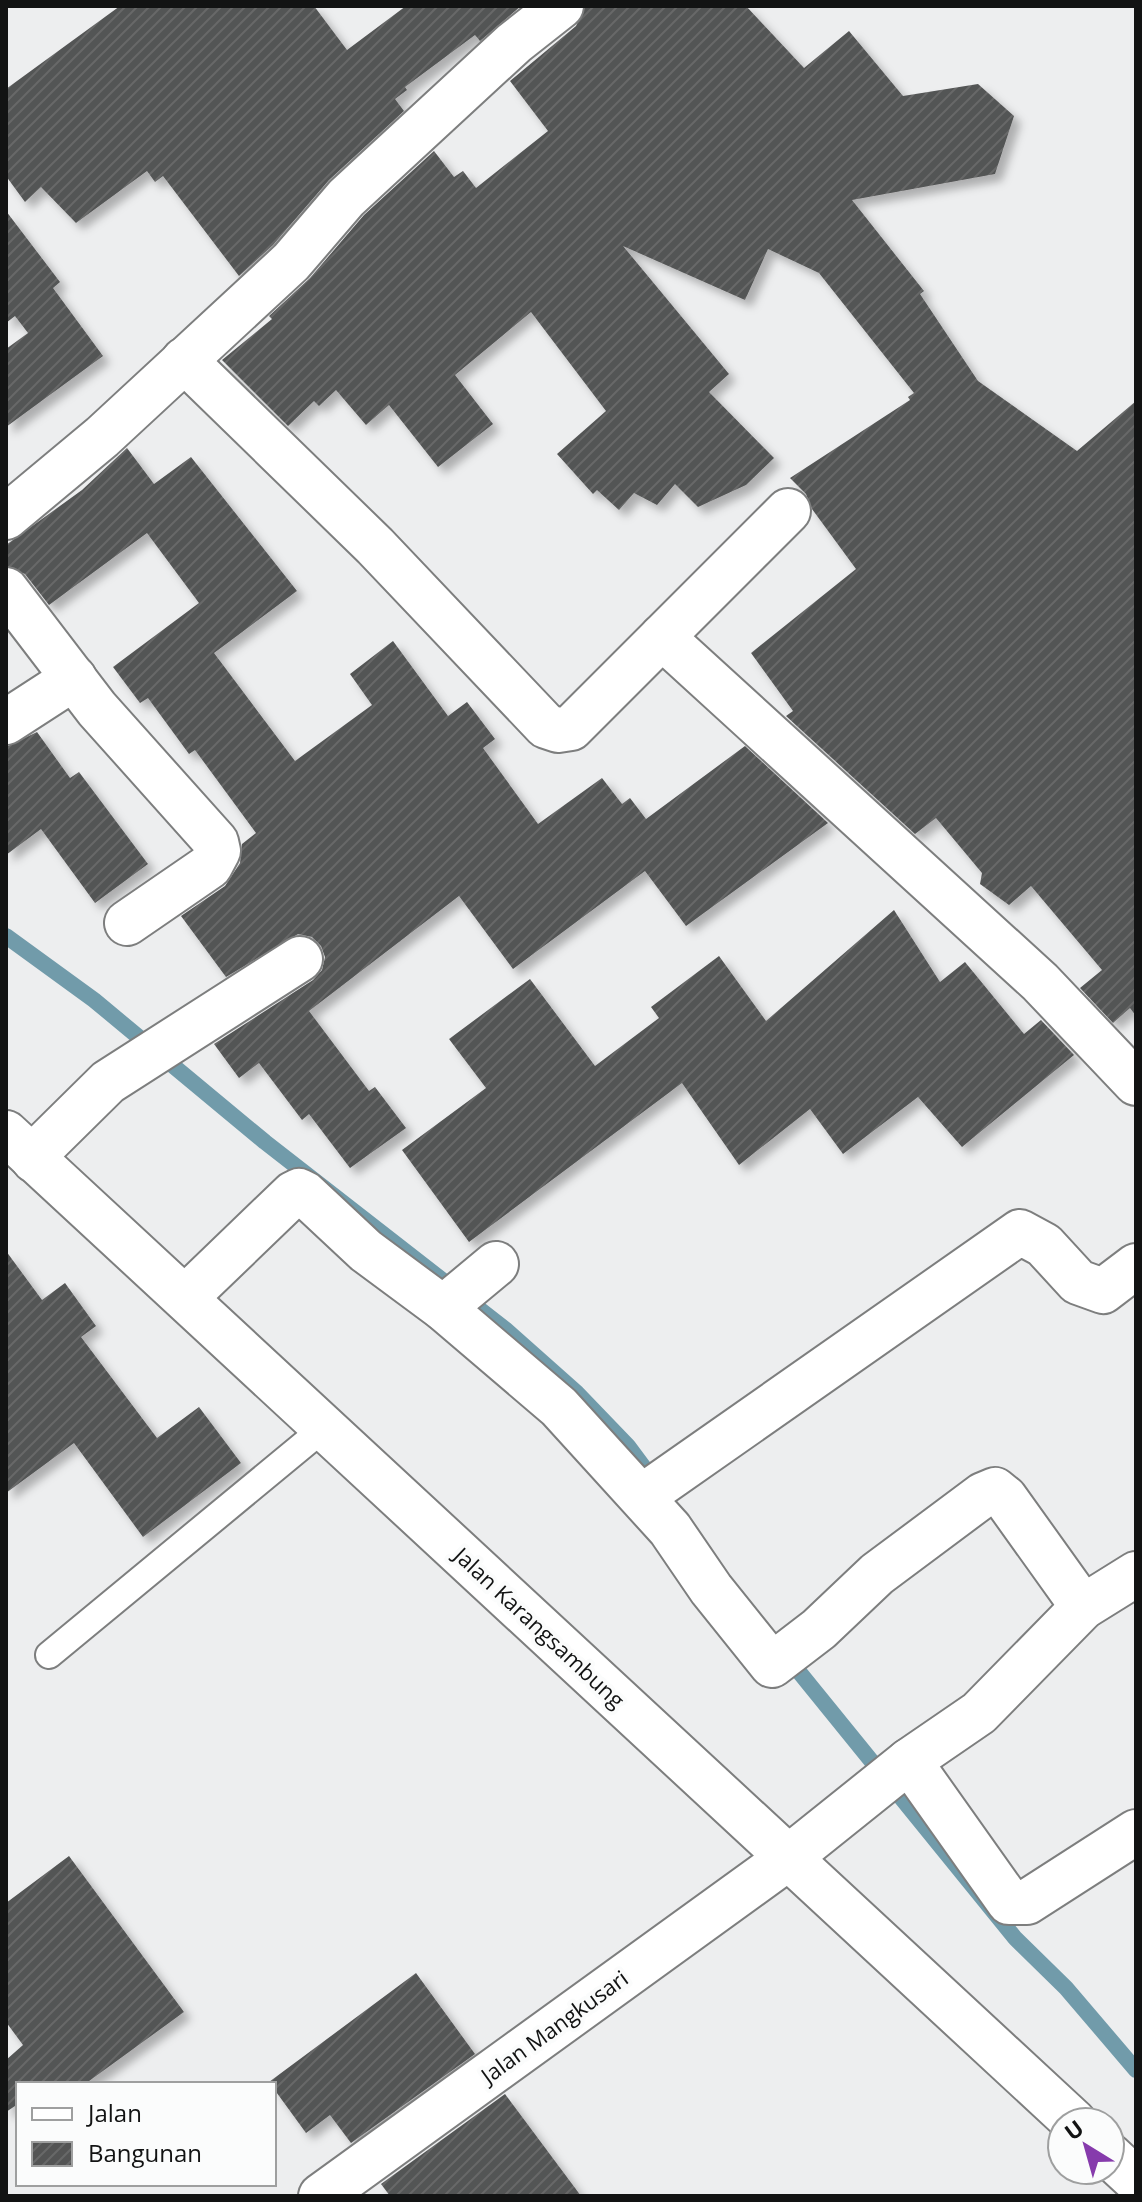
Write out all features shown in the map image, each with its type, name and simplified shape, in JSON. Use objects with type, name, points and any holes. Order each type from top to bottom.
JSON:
[{"type":"street","points":[[6,517],[91,448],[291,262],[346,198],[503,53],[561,6]]},
{"type":"street","points":[[184,360],[375,546],[546,726],[558,730],[571,728],[788,511]]},
{"type":"street","points":[[6,590],[130,747],[212,835],[218,851],[210,866],[127,923]]},
{"type":"street","points":[[662,637],[1040,982],[1136,1083]]},
{"type":"street","points":[[6,722],[74,678]]},
{"type":"street","points":[[20,1146],[32,1157],[108,1082],[300,959]]},
{"type":"street","name":"Jalan Karangsambung","points":[[20,1146],[1057,2106]]},
{"type":"street","points":[[185,1298],[299,1191],[366,1251],[448,1304],[559,1407],[643,1496],[772,1665],[819,1629],[877,1574],[983,1495],[995,1490],[1005,1498],[1083,1607]]},
{"type":"street","points":[[643,1496],[1020,1232],[1044,1245],[1078,1282],[1103,1291],[1136,1266]]},
{"type":"street","points":[[448,1304],[496,1264]]},
{"type":"street","name":"Jalan Mangkusari","points":[[321,2196],[788,1858],[891,1775],[979,1713],[1083,1607],[1136,1574]]},
{"type":"street","points":[[891,1775],[1009,1902],[1017,1905],[1027,1902],[1136,1832]]},
{"type":"lane","points":[[49,1655],[325,1427]]},
{"type":"building","points":[[120,6],[314,6],[347,50],[406,6],[521,6],[480,41],[475,35],[405,87],[407,90],[395,99],[404,111],[329,180],[273,245],[239,276],[163,176],[155,182],[147,171],[76,223],[41,187],[25,202],[6,176],[6,89]]},
{"type":"building","points":[[585,6],[746,6],[804,68],[849,31],[903,96],[978,84],[1014,116],[995,174],[852,200],[924,291],[920,294],[978,381],[1077,451],[1136,401],[1136,1016],[1130,1008],[1113,1023],[1080,988],[1102,970],[1031,886],[1009,905],[980,884],[982,873],[936,818],[915,834],[786,716],[793,711],[751,653],[856,569],[812,509],[806,494],[790,478],[910,400],[908,397],[914,393],[819,273],[768,249],[745,300],[623,246],[729,374],[709,392],[774,458],[746,485],[698,507],[675,484],[657,505],[634,493],[619,510],[597,490],[593,494],[557,454],[606,411],[531,312],[455,375],[493,424],[438,467],[389,405],[366,425],[336,390],[319,406],[314,401],[288,426],[222,360],[272,319],[269,316],[310,278],[364,215],[434,151],[454,177],[463,171],[476,188],[548,131],[510,81],[576,26]]},
{"type":"building","points":[[6,211],[60,282],[53,288],[103,356],[6,427],[6,349],[28,333],[15,316],[6,323]]},
{"type":"building","points":[[127,448],[154,484],[191,457],[297,591],[214,653],[295,761],[372,705],[350,674],[393,641],[448,716],[467,702],[495,739],[483,748],[538,824],[602,778],[622,804],[630,798],[646,819],[745,746],[828,823],[686,926],[645,871],[513,969],[459,896],[309,1011],[369,1091],[375,1087],[406,1128],[350,1168],[309,1114],[302,1120],[259,1063],[239,1078],[214,1044],[313,980],[322,970],[325,957],[321,946],[312,937],[298,934],[226,977],[181,916],[225,886],[240,863],[242,844],[256,833],[195,750],[189,754],[148,698],[140,703],[113,667],[199,603],[147,533],[49,605],[25,574],[6,566],[6,545],[82,490]]},
{"type":"building","points":[[37,732],[70,778],[79,772],[148,864],[95,903],[41,829],[6,855],[6,747]]},
{"type":"building","points":[[894,910],[940,982],[965,962],[1024,1034],[1041,1020],[1074,1055],[962,1147],[918,1097],[843,1154],[810,1109],[739,1165],[682,1083],[469,1242],[402,1150],[486,1088],[449,1039],[530,979],[595,1066],[659,1018],[651,1007],[719,956],[766,1021]]},
{"type":"building","points":[[6,1251],[42,1300],[65,1283],[96,1326],[81,1337],[157,1438],[199,1407],[241,1463],[143,1537],[74,1443],[6,1493]]},
{"type":"building","points":[[69,1856],[184,2012],[88,2082],[16,2082],[16,2105],[6,2112],[6,2060],[23,2045],[6,2022],[6,1903]]},
{"type":"building","points":[[416,1973],[475,2054],[351,2143],[330,2115],[306,2133],[276,2092],[276,2082],[269,2082]]},
{"type":"building","points":[[505,2094],[581,2196],[390,2196],[381,2184]]},
{"type":"waterway","points":[[6,936],[94,1000],[265,1142],[505,1329],[577,1393],[628,1446],[657,1485]]},
{"type":"waterway","points":[[787,1657],[1015,1938],[1066,1988],[1136,2070]]}]
